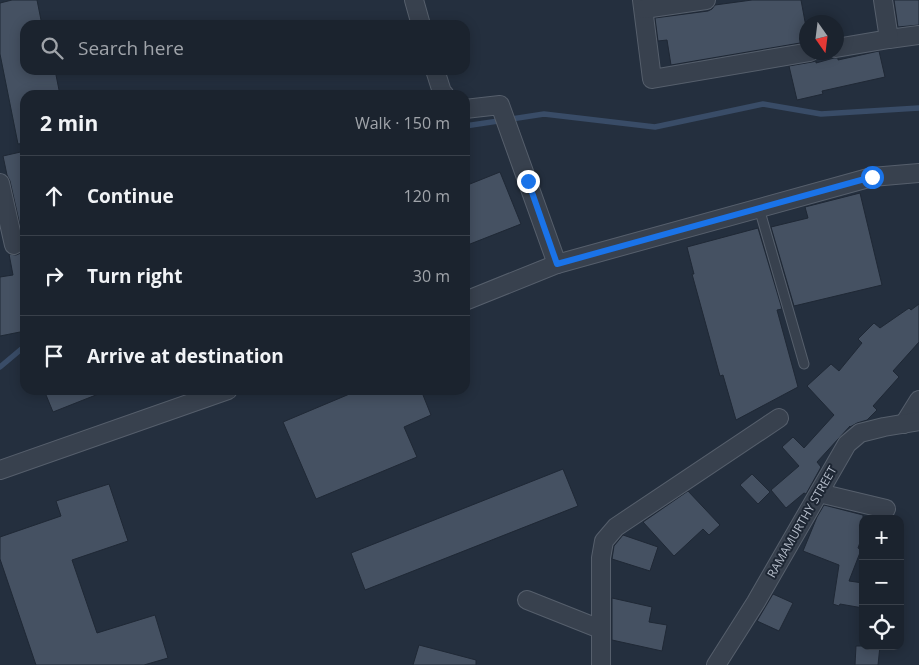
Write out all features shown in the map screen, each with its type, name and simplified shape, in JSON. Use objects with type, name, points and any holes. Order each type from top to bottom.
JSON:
[{"type":"street","points":[[414,0],[420,20]]},
{"type":"street","points":[[706,0],[643,5],[652,78],[799,54]]},
{"type":"street","points":[[883,0],[889,39]]},
{"type":"street","points":[[844,47],[919,35]]},
{"type":"street","points":[[437,75],[441,90]]},
{"type":"street","points":[[470,108],[500,105],[557,264]]},
{"type":"street","points":[[470,298],[557,264],[872,177],[919,173]]},
{"type":"street","points":[[0,183],[14,245]]},
{"type":"street","points":[[0,470],[214,395]]},
{"type":"street","points":[[912,422],[919,400]]},
{"type":"street","points":[[601,665],[601,558],[604,541],[616,527],[779,418]]},
{"type":"street","name":"RAMAMURTHY STREET","points":[[716,665],[756,602],[847,444],[860,433],[912,422]]},
{"type":"street","points":[[819,493],[886,509]]},
{"type":"street","points":[[527,600],[600,629]]},
{"type":"lane","points":[[760,208],[804,364]]},
{"type":"building","points":[[12,0],[37,0],[41,20],[20,20],[20,75],[56,75],[59,90],[20,90],[20,144],[18,144],[0,54],[0,3]]},
{"type":"building","points":[[752,0],[801,0],[804,15],[799,15],[799,43],[671,65],[667,40],[658,41],[655,18],[708,11],[715,5]]},
{"type":"building","points":[[894,0],[919,0],[919,25],[898,27]]},
{"type":"building","points":[[879,51],[885,77],[822,91],[823,94],[797,100],[789,66],[844,59]]},
{"type":"building","points":[[20,152],[20,226],[10,181],[3,156]]},
{"type":"building","points":[[500,172],[521,224],[470,244],[470,184]]},
{"type":"building","points":[[860,193],[882,285],[794,306],[771,227],[808,218],[805,207]]},
{"type":"building","points":[[758,228],[782,309],[777,310],[798,387],[736,420],[723,375],[720,376],[692,274],[694,274],[687,247]]},
{"type":"building","points":[[20,253],[20,332],[0,336],[0,277],[13,275],[9,254]]},
{"type":"building","points":[[919,304],[919,342],[893,371],[899,377],[873,406],[877,410],[867,420],[850,426],[817,462],[821,467],[806,494],[804,493],[786,508],[771,490],[799,466],[782,447],[793,437],[804,448],[834,415],[807,386],[831,364],[839,371],[862,343],[858,339],[874,323],[880,328],[909,308],[911,310]]},
{"type":"building","points":[[46,395],[96,395],[53,412]]},
{"type":"building","points":[[347,395],[423,395],[431,415],[404,427],[417,457],[316,499],[283,422]]},
{"type":"building","points":[[563,469],[578,506],[365,590],[351,553]]},
{"type":"building","points":[[752,474],[770,492],[758,504],[740,485]]},
{"type":"building","points":[[109,484],[128,541],[72,560],[97,633],[155,615],[168,658],[144,665],[36,665],[0,559],[0,537],[61,516],[56,501]]},
{"type":"building","points":[[688,491],[720,525],[709,535],[703,529],[674,556],[643,522]]},
{"type":"building","points":[[824,505],[863,515],[859,515],[859,555],[849,581],[859,582],[859,607],[833,604],[839,565],[803,551]]},
{"type":"building","points":[[623,535],[658,547],[650,571],[612,559],[614,546]]},
{"type":"building","points":[[773,594],[793,603],[779,631],[757,621]]},
{"type":"building","points":[[612,598],[652,607],[649,622],[667,625],[662,651],[612,640]]},
{"type":"building","points":[[419,645],[476,660],[476,665],[413,665]]},
{"type":"building","points":[[856,646],[859,646],[859,650],[880,650],[878,665],[855,665]]},
{"type":"waterway","points":[[470,125],[544,114],[655,127],[763,104],[821,114],[919,108]]},
{"type":"waterway","points":[[0,367],[20,350]]},
{"type":"route","points":[[528,181],[557,264],[872,177]]}]
